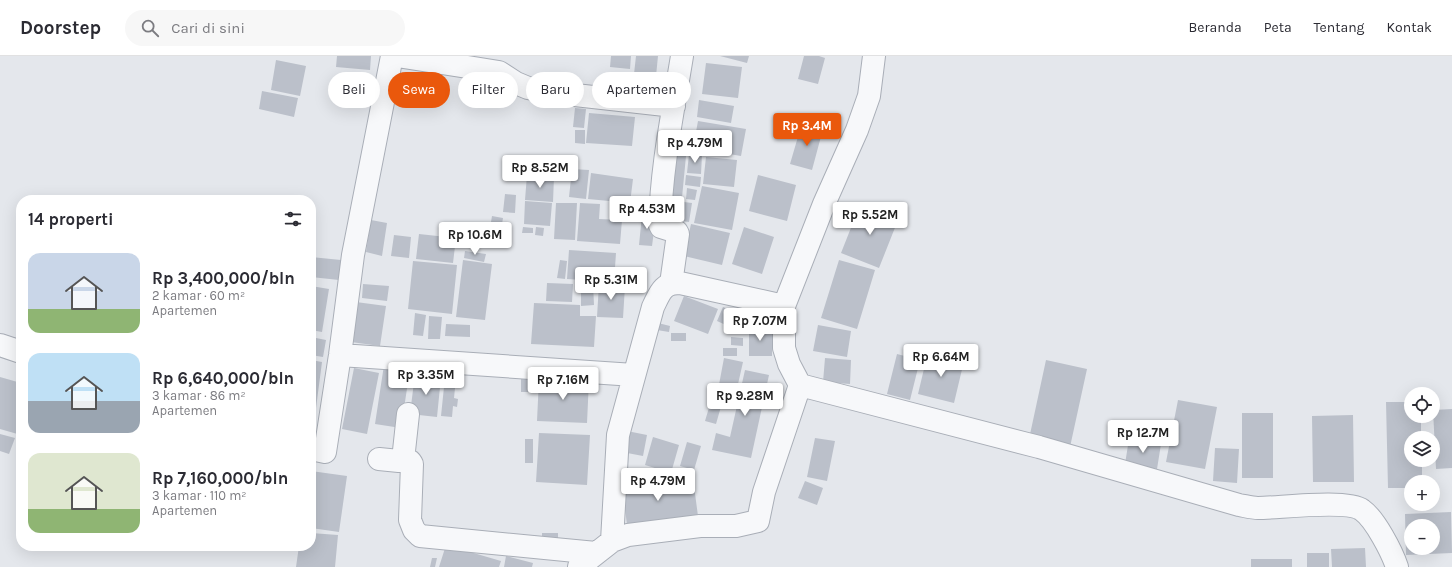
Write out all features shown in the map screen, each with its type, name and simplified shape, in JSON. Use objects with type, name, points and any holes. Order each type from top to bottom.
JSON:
[{"type":"street","points":[[316,451],[325,452],[340,355],[353,255],[392,56]]},
{"type":"street","points":[[397,56],[499,72],[516,83],[528,88],[548,92],[592,97]]},
{"type":"street","points":[[679,72],[682,56]]},
{"type":"street","points":[[579,567],[604,547],[628,535],[700,526],[736,526],[758,521],[764,492],[800,385],[789,364],[784,348],[784,306],[869,96],[874,56]]},
{"type":"street","points":[[671,284],[678,234],[677,232],[661,227],[660,205],[674,108]]},
{"type":"street","points":[[604,547],[618,435],[653,307],[660,293],[664,288],[671,284],[680,283],[784,306]]},
{"type":"street","points":[[0,345],[16,350]]},
{"type":"street","points":[[340,355],[634,375]]},
{"type":"street","points":[[800,385],[1039,447],[1239,505],[1256,508],[1342,504],[1361,509],[1370,518],[1382,536],[1397,567]]},
{"type":"street","points":[[379,459],[398,461],[403,460],[408,414]]},
{"type":"street","points":[[403,458],[410,461],[412,464],[410,520],[414,530],[420,536],[604,547]]},
{"type":"building","points":[[337,56],[371,56],[370,70],[336,67]]},
{"type":"building","points":[[611,56],[631,56],[630,69],[610,67]]},
{"type":"building","points":[[636,56],[658,56],[656,72],[634,72]]},
{"type":"building","points":[[720,56],[749,56],[747,63]]},
{"type":"building","points":[[804,56],[819,56],[825,58],[818,84],[798,79]]},
{"type":"building","points":[[276,60],[306,66],[300,96],[271,90]]},
{"type":"building","points":[[706,63],[742,67],[738,98],[702,94]]},
{"type":"building","points":[[262,91],[298,98],[294,117],[259,109]]},
{"type":"building","points":[[699,100],[734,106],[731,123],[697,117]]},
{"type":"building","points":[[575,108],[586,109],[584,128],[573,127]]},
{"type":"building","points":[[589,113],[635,117],[632,146],[586,143]]},
{"type":"building","points":[[698,121],[746,129],[741,156],[693,148]]},
{"type":"building","points":[[802,123],[823,129],[812,170],[790,164]]},
{"type":"building","points":[[575,130],[585,130],[585,144],[575,143]]},
{"type":"building","points":[[679,136],[688,137],[688,149],[679,149]]},
{"type":"building","points":[[689,154],[702,155],[701,174],[687,173]]},
{"type":"building","points":[[669,155],[686,156],[681,208],[664,207]]},
{"type":"building","points":[[706,157],[737,160],[734,187],[703,184]]},
{"type":"building","points":[[572,169],[589,170],[586,199],[569,197]]},
{"type":"building","points":[[591,173],[633,179],[630,203],[588,199]]},
{"type":"building","points":[[527,175],[554,177],[553,202],[525,200]]},
{"type":"building","points":[[686,175],[701,177],[700,187],[685,185]]},
{"type":"building","points":[[758,175],[796,185],[787,221],[749,211]]},
{"type":"building","points":[[702,186],[739,193],[732,230],[694,223]]},
{"type":"building","points":[[687,188],[697,190],[695,200],[686,199]]},
{"type":"building","points":[[505,194],[516,195],[515,213],[503,212]]},
{"type":"building","points":[[525,201],[552,203],[550,226],[524,224]]},
{"type":"building","points":[[684,202],[692,203],[689,222],[681,221]]},
{"type":"building","points":[[556,203],[577,203],[575,240],[554,239]]},
{"type":"building","points":[[580,203],[600,204],[599,219],[622,220],[620,244],[577,241]]},
{"type":"building","points":[[860,205],[898,220],[879,268],[841,253]]},
{"type":"building","points":[[642,215],[656,216],[652,246],[639,245]]},
{"type":"building","points":[[492,216],[503,218],[501,230],[490,228]]},
{"type":"building","points":[[371,220],[387,223],[382,256],[366,252]]},
{"type":"building","points":[[691,224],[730,233],[722,265],[684,256]]},
{"type":"building","points":[[523,227],[533,228],[533,233],[522,233]]},
{"type":"building","points":[[536,227],[544,228],[543,236],[535,235]]},
{"type":"building","points":[[744,227],[774,237],[762,274],[732,264]]},
{"type":"building","points":[[419,234],[456,238],[453,263],[416,259]]},
{"type":"building","points":[[394,235],[411,237],[409,258],[391,256]]},
{"type":"building","points":[[569,250],[616,253],[614,282],[567,279]]},
{"type":"building","points":[[465,251],[486,254],[484,262],[464,258]]},
{"type":"building","points":[[316,258],[341,260],[339,280],[316,278]]},
{"type":"building","points":[[463,260],[492,264],[485,320],[456,317]]},
{"type":"building","points":[[560,260],[567,261],[565,279],[557,278]]},
{"type":"building","points":[[839,260],[875,270],[857,329],[821,318]]},
{"type":"building","points":[[413,261],[457,265],[452,314],[408,309]]},
{"type":"building","points":[[547,283],[573,284],[572,302],[546,301]]},
{"type":"building","points":[[363,284],[389,286],[387,301],[362,298]]},
{"type":"building","points":[[581,284],[593,284],[594,305],[581,306]]},
{"type":"building","points":[[599,284],[625,286],[623,318],[597,317]]},
{"type":"building","points":[[316,287],[329,289],[322,332],[316,331]]},
{"type":"building","points":[[684,296],[718,309],[708,334],[674,321]]},
{"type":"building","points":[[356,302],[386,306],[380,346],[351,342]]},
{"type":"building","points":[[534,303],[580,305],[580,316],[596,316],[594,347],[531,344]]},
{"type":"building","points":[[723,307],[745,316],[739,331],[717,321]]},
{"type":"building","points":[[415,313],[426,315],[423,336],[413,335]]},
{"type":"building","points":[[429,316],[442,317],[440,339],[428,339]]},
{"type":"building","points":[[658,323],[670,326],[669,332],[657,330]]},
{"type":"building","points":[[446,324],[470,325],[470,337],[445,336]]},
{"type":"building","points":[[818,325],[851,331],[847,357],[813,351]]},
{"type":"building","points":[[749,329],[772,329],[772,356],[749,356]]},
{"type":"building","points":[[671,333],[686,333],[686,341],[671,341]]},
{"type":"building","points":[[731,337],[743,338],[743,346],[731,345]]},
{"type":"building","points":[[316,338],[326,340],[323,357],[316,356]]},
{"type":"building","points":[[723,348],[737,348],[737,356],[723,356]]},
{"type":"building","points":[[928,352],[964,361],[954,403],[918,394]]},
{"type":"building","points":[[897,354],[920,360],[910,400],[887,394]]},
{"type":"building","points":[[724,358],[743,362],[736,393],[718,390]]},
{"type":"building","points":[[825,358],[851,360],[850,384],[823,382]]},
{"type":"building","points":[[1046,360],[1087,369],[1070,447],[1029,439]]},
{"type":"building","points":[[316,361],[322,362],[316,408]]},
{"type":"building","points":[[384,365],[410,369],[401,428],[375,424]]},
{"type":"building","points":[[354,368],[379,373],[367,434],[342,429]]},
{"type":"building","points":[[745,370],[769,375],[751,458],[712,450],[716,433],[730,437]]},
{"type":"building","points":[[415,374],[441,377],[437,417],[410,414]]},
{"type":"building","points":[[0,377],[16,382],[16,434],[0,429]]},
{"type":"building","points":[[521,377],[530,377],[530,392],[521,392]]},
{"type":"building","points":[[539,379],[589,380],[587,423],[537,421]]},
{"type":"building","points":[[444,387],[455,388],[454,398],[458,399],[457,407],[453,406],[452,417],[441,416]]},
{"type":"building","points":[[715,392],[728,395],[727,402],[713,398]]},
{"type":"building","points":[[1178,400],[1217,407],[1205,469],[1166,462]]},
{"type":"building","points":[[711,401],[722,403],[716,424],[705,421]]},
{"type":"building","points":[[1386,402],[1404,402],[1404,423],[1421,423],[1421,431],[1404,431],[1404,467],[1422,467],[1422,475],[1404,475],[1404,488],[1388,488]]},
{"type":"building","points":[[1452,409],[1452,468],[1436,469],[1436,467],[1440,467],[1440,431],[1434,431],[1434,423],[1440,423],[1440,410]]},
{"type":"building","points":[[1242,413],[1273,413],[1273,478],[1242,478]]},
{"type":"building","points":[[1353,415],[1354,482],[1313,482],[1312,416]]},
{"type":"building","points":[[627,431],[647,435],[643,456],[622,452]]},
{"type":"building","points":[[539,433],[590,435],[587,485],[536,482]]},
{"type":"building","points":[[0,434],[15,438],[9,454],[0,451]]},
{"type":"building","points":[[653,437],[679,445],[671,473],[645,465]]},
{"type":"building","points":[[815,438],[835,441],[827,481],[807,477]]},
{"type":"building","points":[[525,439],[533,439],[533,463],[525,463]]},
{"type":"building","points":[[1129,439],[1161,444],[1157,469],[1125,464]]},
{"type":"building","points":[[687,442],[701,446],[694,470],[680,466]]},
{"type":"building","points":[[1215,448],[1239,449],[1237,483],[1213,481]]},
{"type":"building","points":[[316,472],[347,476],[339,532],[316,529]]},
{"type":"building","points":[[668,478],[670,490],[694,486],[698,516],[627,525],[622,484]]},
{"type":"building","points":[[805,481],[823,488],[817,505],[798,498]]},
{"type":"building","points":[[1451,512],[1452,553],[1440,554],[1440,519],[1405,519],[1405,514]]},
{"type":"building","points":[[316,533],[338,535],[335,567],[296,567],[298,551],[316,551]]},
{"type":"building","points":[[542,533],[558,533],[558,542],[542,542]]},
{"type":"building","points":[[446,545],[501,561],[499,567],[439,567]]},
{"type":"building","points":[[1365,548],[1366,567],[1332,567],[1331,549]]},
{"type":"building","points":[[1307,553],[1329,553],[1329,567],[1307,567]]},
{"type":"building","points":[[506,556],[533,563],[532,567],[504,567]]},
{"type":"building","points":[[432,558],[437,558],[435,567],[430,567]]},
{"type":"building","points":[[1251,559],[1292,559],[1292,567],[1251,567]]}]
